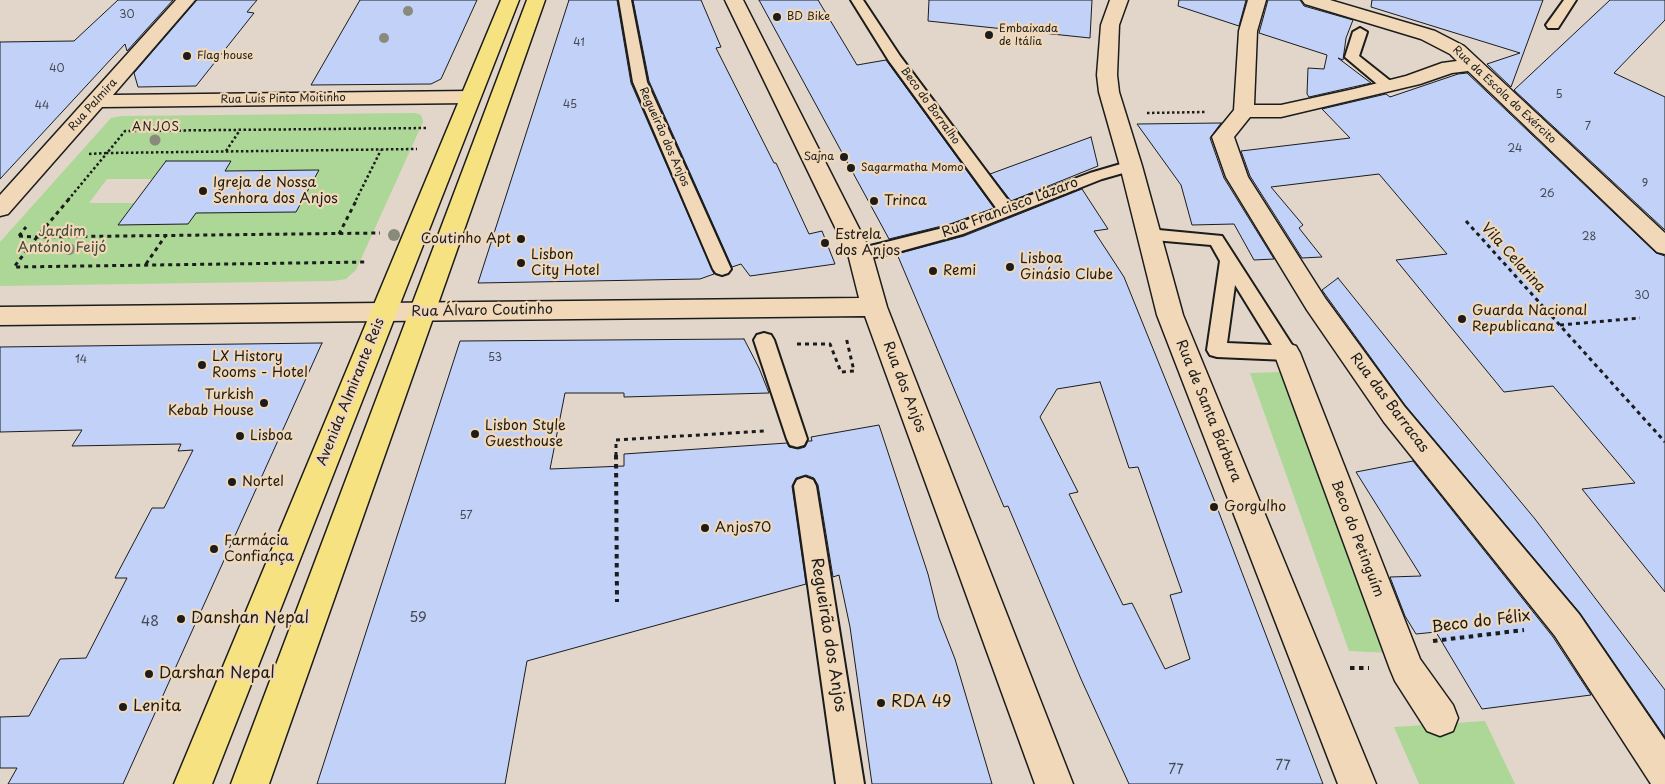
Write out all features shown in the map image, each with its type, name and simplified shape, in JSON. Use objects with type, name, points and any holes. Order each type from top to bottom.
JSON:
[{"type":"main road","name":"Avenida Almirante Reis","points":[[193,784],[510,0]]},
{"type":"main road","points":[[250,784],[536,0]]},
{"type":"street","name":"Rua Palmira","points":[[0,209],[186,0]]},
{"type":"street","name":"Rua dos Anjos","points":[[734,0],[860,254],[874,306],[1054,784]]},
{"type":"street","points":[[1257,0],[1248,31],[1244,111],[1281,111],[1413,80],[1449,67],[1473,65]]},
{"type":"street","name":"Rua da Escola do Exército","points":[[1311,0],[1439,39],[1457,50],[1665,246]]},
{"type":"street","name":"Rua de Santa Bárbara","points":[[1114,13],[1107,75],[1109,92],[1131,166],[1170,315],[1308,667],[1357,784]]},
{"type":"street","name":"Rua Luís Pinto Moitinho","points":[[96,101],[470,97]]},
{"type":"street","name":"Rua das Barracas","points":[[1244,111],[1222,137],[1237,177],[1316,304],[1394,414],[1567,625],[1665,772]]},
{"type":"street","name":"Rua Álvaro Coutinho","points":[[0,316],[874,306]]},
{"type":"street","name":"Beco do Petinguím","points":[[1287,353],[1402,657],[1440,718]]},
{"type":"lane","name":"Regueirão dos Anjos","points":[[625,0],[640,82],[722,269]]},
{"type":"lane","name":"Beco do Borralho","points":[[857,0],[894,58],[1007,211]]},
{"type":"lane","points":[[1553,25],[1570,0]]},
{"type":"lane","points":[[1360,32],[1352,57],[1388,86]]},
{"type":"lane","name":"Rua Francisco Lázaro","points":[[860,254],[957,230],[1096,176],[1131,166]]},
{"type":"lane","points":[[1148,235],[1216,240],[1287,353]]},
{"type":"lane","points":[[1229,261],[1217,350],[1287,353]]},
{"type":"lane","points":[[764,340],[796,434]]},
{"type":"lane","name":"Regueirão dos Anjos","points":[[805,486],[850,784]]},
{"type":"path","points":[[1141,113],[1210,112]]},
{"type":"path","points":[[367,262],[14,266],[125,131],[427,128]]},
{"type":"path","points":[[226,151],[240,130]]},
{"type":"path","points":[[90,153],[418,149]]},
{"type":"path","points":[[339,234],[381,150]]},
{"type":"path","name":"Vila Celarina","points":[[1466,221],[1665,442]]},
{"type":"path","points":[[19,236],[380,233]]},
{"type":"path","points":[[146,264],[166,235]]},
{"type":"path","points":[[1560,325],[1640,318]]},
{"type":"path","points":[[806,344],[830,344],[841,372],[854,371],[847,344]]},
{"type":"path","points":[[617,602],[616,440],[796,434]]},
{"type":"path","name":"Beco do Félix","points":[[1308,667],[1402,657],[1567,625]]},
{"type":"green space","name":"Jardim António Feijó","points":[[415,113],[421,115],[423,122],[356,270],[346,279],[333,281],[0,286],[0,242],[111,118],[121,116]],"holes":[[[166,161],[231,161],[225,171],[319,170],[196,213],[188,224],[118,225],[134,203],[89,203],[107,179],[152,179]]]},
{"type":"green space","points":[[1282,372],[1391,653],[1349,651],[1250,373]]},
{"type":"green space","points":[[1485,721],[1515,784],[1419,784],[1394,727]]},
{"type":"building","points":[[118,0],[173,0],[127,51],[125,44],[0,179],[0,42],[74,41]]},
{"type":"building","points":[[197,0],[257,0],[247,12],[254,13],[196,86],[138,87],[134,73]]},
{"type":"building","points":[[360,0],[477,0],[441,79],[431,84],[311,85]]},
{"type":"building","points":[[569,0],[617,0],[631,83],[714,274],[700,279],[478,283]]},
{"type":"building","points":[[633,0],[701,0],[721,47],[716,48],[774,163],[776,163],[809,234],[822,231],[835,264],[750,276],[741,264],[732,267],[649,81]]},
{"type":"building","points":[[759,0],[818,0],[857,65],[886,60],[994,208],[950,224],[889,239]]},
{"type":"building","points":[[929,0],[1092,0],[1090,38],[928,21]]},
{"type":"building","points":[[1179,0],[1246,0],[1239,26],[1178,6]]},
{"type":"building","points":[[1268,0],[1300,0],[1304,6],[1353,20],[1346,38],[1343,60],[1338,58],[1371,83],[1309,97],[1307,94],[1308,68],[1324,69],[1327,55],[1259,33]]},
{"type":"building","points":[[1372,0],[1543,0],[1511,87],[1487,64],[1520,53],[1371,7]]},
{"type":"building","points":[[1610,0],[1665,0],[1665,20],[1614,73],[1665,97],[1665,230],[1514,90]]},
{"type":"building","points":[[1467,73],[1656,253],[1665,256],[1665,592],[1582,489],[1635,483],[1553,386],[1504,392],[1396,260],[1447,254],[1379,174],[1271,187],[1303,225],[1299,228],[1322,257],[1302,258],[1250,176],[1241,151],[1350,138],[1322,109],[1386,94],[1390,97],[1458,74]]},
{"type":"building","points":[[1221,123],[1210,138],[1224,178],[1274,259],[1254,260],[1234,224],[1192,225],[1181,185],[1137,124]]},
{"type":"building","points":[[1091,137],[1098,166],[1011,201],[990,174]]},
{"type":"building","name":"Igreja de Nossa Senhora dos Anjos","points":[[166,161],[231,161],[225,171],[319,170],[296,212],[196,213],[188,224],[118,225]]},
{"type":"building","points":[[1082,189],[1108,229],[1094,231],[1124,277],[1213,497],[1323,784],[1129,784],[1081,679],[1008,506],[1004,507],[897,254],[964,236]],"holes":[[[1100,382],[1129,468],[1138,467],[1182,592],[1170,595],[1190,659],[1165,669],[1132,603],[1123,605],[1069,494],[1078,492],[1040,417],[1057,389]]]},
{"type":"building","points":[[1338,278],[1535,519],[1665,690],[1665,737],[1580,613],[1405,405],[1322,290]]},
{"type":"building","points":[[744,339],[769,393],[624,397],[624,393],[565,393],[550,469],[624,466],[624,454],[787,443],[789,447],[798,449],[805,447],[808,441],[812,441],[811,437],[879,425],[928,574],[939,618],[955,659],[992,784],[872,784],[850,627],[839,575],[833,577],[818,485],[814,478],[806,475],[796,478],[792,486],[806,584],[527,661],[505,784],[317,784],[460,341]]},
{"type":"building","points":[[322,343],[123,784],[8,784],[17,768],[0,768],[0,717],[29,716],[60,659],[86,658],[127,578],[115,578],[152,508],[164,508],[193,450],[178,451],[181,444],[72,446],[82,430],[0,432],[0,347]]},
{"type":"building","points":[[1413,461],[1553,637],[1591,695],[1482,709],[1436,632],[1416,634],[1405,616],[1390,577],[1421,576],[1356,472]]},
{"type":"place","name":"BD Bike","points":[[777,17]]},
{"type":"place","name":"Embaixada de Itália","points":[[989,35]]},
{"type":"place","name":"Flag house","points":[[187,56]]},
{"type":"place","name":"Sajna","points":[[844,157]]},
{"type":"place","name":"Sagarmatha Momo","points":[[851,168]]},
{"type":"place","name":"Igreja de Nossa Senhora dos Anjos","points":[[203,191]]},
{"type":"place","name":"Trinca","points":[[874,201]]},
{"type":"place","name":"Coutinho Apt","points":[[521,239]]},
{"type":"place","name":"Estrela dos Anjos","points":[[825,243]]},
{"type":"place","name":"Lisbon City Hotel","points":[[521,263]]},
{"type":"place","name":"Lisboa Ginásio Clube","points":[[1010,267]]},
{"type":"place","name":"Remi","points":[[933,271]]},
{"type":"place","name":"Guarda Nacional Republicana","points":[[1462,319]]},
{"type":"place","name":"LX History Rooms - Hotel","points":[[202,365]]},
{"type":"place","name":"Turkish Kebab House","points":[[264,403]]},
{"type":"place","name":"Lisbon Style Guesthouse","points":[[475,434]]},
{"type":"place","name":"Lisboa","points":[[240,436]]},
{"type":"place","name":"Nortel","points":[[232,482]]},
{"type":"place","name":"Gorgulho","points":[[1214,507]]},
{"type":"place","name":"Anjos70","points":[[705,528]]},
{"type":"place","name":"Farmácia Confiança","points":[[214,549]]},
{"type":"place","name":"Danshan Nepal","points":[[181,619]]},
{"type":"place","name":"Darshan Nepal","points":[[149,674]]},
{"type":"place","name":"RDA 49","points":[[881,703]]},
{"type":"place","name":"Lenita","points":[[123,707]]},
{"type":"district","name":"ANJOS","points":[[156,128]]}]
